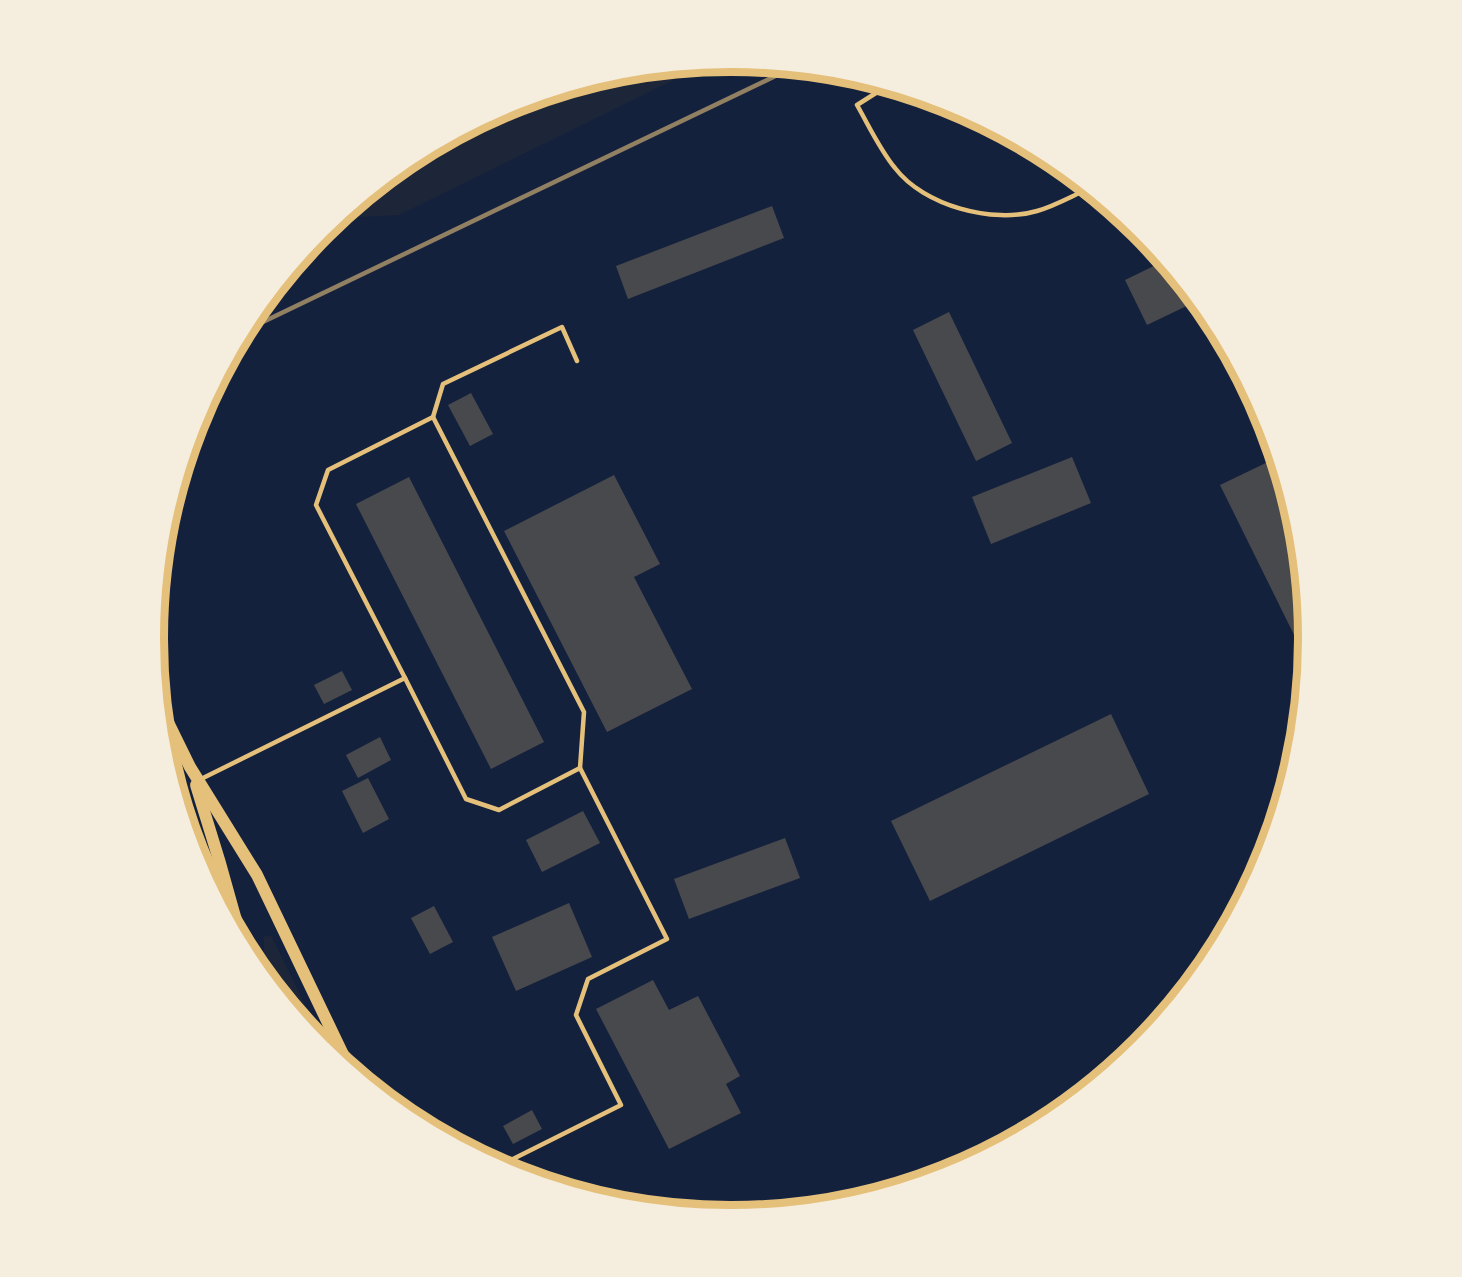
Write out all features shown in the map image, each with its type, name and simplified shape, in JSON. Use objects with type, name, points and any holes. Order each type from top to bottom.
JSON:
[{"type":"main road","points":[[172,730],[190,767],[257,875],[340,1048]]},
{"type":"main road","points":[[190,767],[232,907]]},
{"type":"lane","points":[[879,91],[857,105],[895,169],[911,184],[928,195],[951,206],[975,213],[1006,215],[1037,211],[1080,192]]},
{"type":"lane","points":[[510,1160],[621,1105],[576,1015],[588,979],[668,939],[580,768],[584,712],[433,417],[443,384],[562,327],[577,360]]},
{"type":"lane","points":[[433,417],[328,470],[316,505],[466,799],[499,810],[580,768]]},
{"type":"lane","points":[[199,780],[405,678]]},
{"type":"shaded area","points":[[686,74],[399,215],[352,217],[416,167],[480,130],[514,115],[584,91],[620,83]]},
{"type":"shaded area","points":[[270,935],[272,937],[312,1020],[263,958],[264,937]]},
{"type":"building","points":[[772,206],[784,238],[628,299],[616,266]]},
{"type":"building","points":[[1157,265],[1188,305],[1147,325],[1125,280]]},
{"type":"building","points":[[949,312],[1012,443],[976,461],[913,330]]},
{"type":"building","points":[[471,393],[493,434],[470,446],[448,405]]},
{"type":"building","points":[[1072,457],[1091,503],[991,544],[972,497]]},
{"type":"building","points":[[1269,462],[1287,528],[1293,565],[1298,642],[1220,485]]},
{"type":"building","points":[[614,475],[660,564],[634,577],[692,689],[607,732],[504,531]]},
{"type":"building","points":[[409,477],[544,742],[491,769],[356,504]]},
{"type":"building","points":[[342,671],[352,690],[324,704],[314,685]]},
{"type":"building","points":[[1111,714],[1149,794],[930,901],[891,821]]},
{"type":"building","points":[[380,737],[391,760],[358,778],[346,755]]},
{"type":"building","points":[[368,778],[389,819],[363,833],[342,791]]},
{"type":"building","points":[[583,811],[600,843],[542,872],[526,840]]},
{"type":"building","points":[[785,838],[800,878],[689,919],[674,879]]},
{"type":"building","points":[[569,903],[592,957],[516,991],[492,937]]},
{"type":"building","points":[[434,906],[453,942],[430,954],[411,918]]},
{"type":"building","points":[[653,980],[669,1010],[698,996],[740,1076],[726,1084],[741,1113],[669,1149],[596,1009]]},
{"type":"building","points":[[532,1110],[542,1129],[513,1144],[503,1126]]},
{"type":"railway","points":[[261,323],[779,74]]}]
